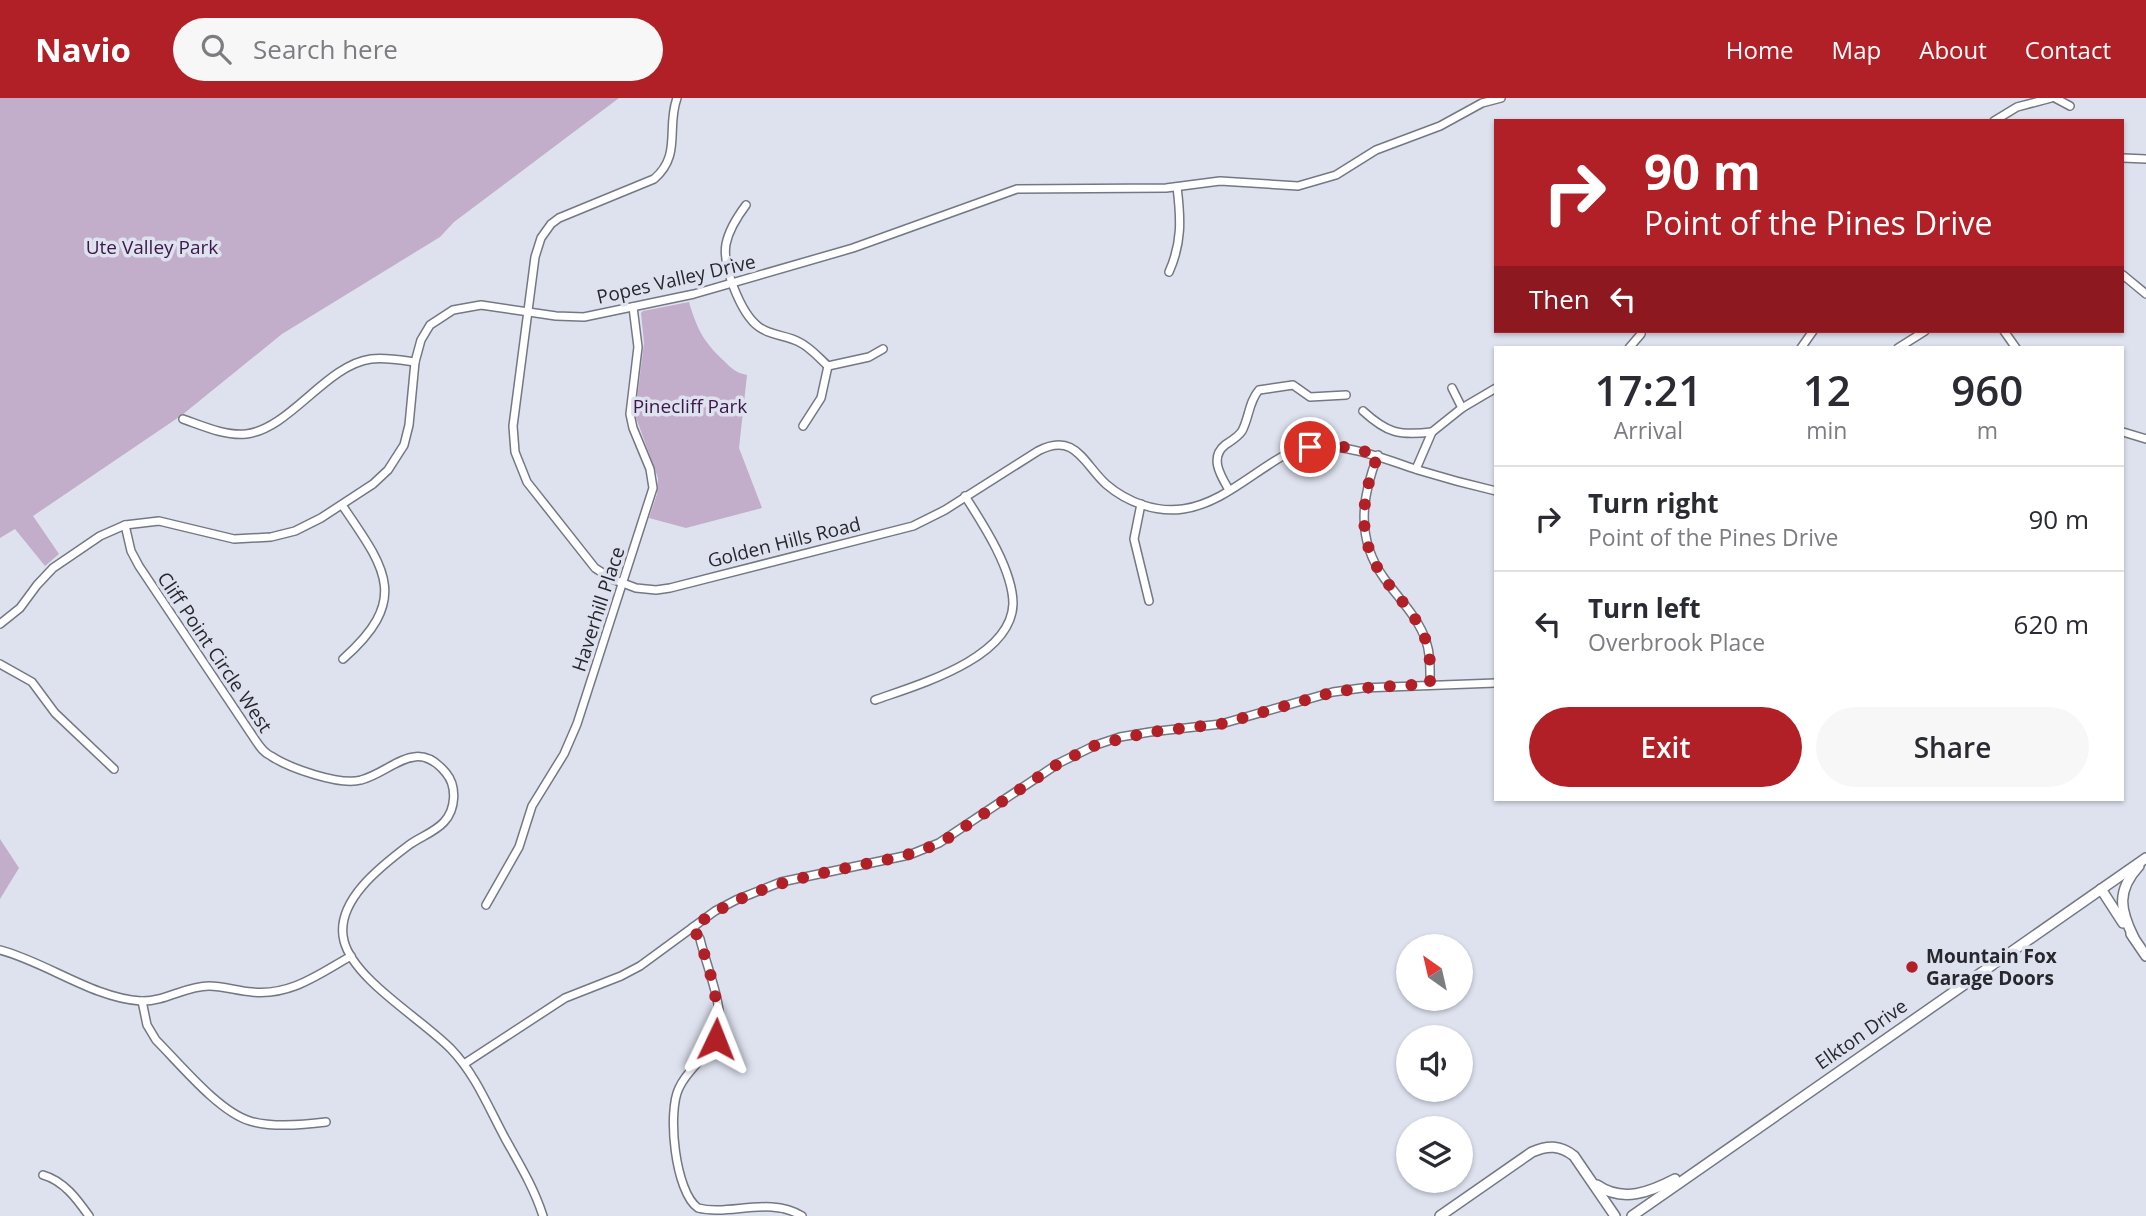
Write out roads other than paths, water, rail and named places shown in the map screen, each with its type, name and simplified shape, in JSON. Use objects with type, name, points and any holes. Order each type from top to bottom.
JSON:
[{"type":"street","name":"Golden Hills Road","points":[[677,98],[673,114],[672,151],[661,173],[654,179],[559,218],[545,230],[538,246],[527,311],[513,426],[518,464],[532,490],[587,559],[603,574],[623,584],[656,590],[913,526],[933,517],[1044,448],[1059,445],[1081,454],[1107,485],[1141,504],[1165,509],[1184,509],[1214,499],[1295,451],[1333,446],[1378,455],[1416,469],[1494,490]]},
{"type":"street","name":"Popes Valley Drive","points":[[0,624],[20,608],[53,568],[100,536],[125,525],[159,521],[223,537],[257,538],[295,531],[321,518],[381,478],[396,461],[404,445],[409,425],[415,362],[425,332],[438,319],[453,310],[481,304],[584,317],[633,307],[734,284],[853,248],[1007,191],[1036,187],[1177,187],[1220,181],[1298,186],[1336,175],[1382,147],[1420,135],[1482,103],[1502,98]]},
{"type":"street","points":[[1997,119],[2017,107],[2053,98],[2070,106]]},
{"type":"street","points":[[2124,158],[2146,159]]},
{"type":"street","points":[[1169,272],[1176,257],[1181,230],[1177,187]]},
{"type":"street","points":[[746,205],[730,230],[725,248],[727,265],[746,313],[766,331],[798,341],[828,366]]},
{"type":"street","points":[[2124,276],[2146,294]]},
{"type":"street","name":"Haverhill Place","points":[[486,905],[519,847],[532,806],[571,738],[653,488],[650,468],[630,414],[638,347],[633,307]]},
{"type":"street","points":[[1901,346],[1922,333]]},
{"type":"street","points":[[1631,346],[1641,334]]},
{"type":"street","points":[[828,366],[869,357],[883,349]]},
{"type":"street","points":[[183,419],[222,432],[249,434],[274,422],[354,364],[379,358],[415,362]]},
{"type":"street","points":[[803,426],[821,398],[828,366]]},
{"type":"street","points":[[1229,490],[1218,471],[1218,454],[1223,446],[1242,431],[1253,398],[1259,390],[1293,385],[1310,397],[1346,395]]},
{"type":"street","points":[[1452,388],[1462,408]]},
{"type":"street","points":[[1416,469],[1432,432],[1462,408],[1494,389]]},
{"type":"street","points":[[1363,411],[1390,432],[1432,432]]},
{"type":"street","points":[[2124,432],[2146,439]]},
{"type":"street","points":[[1378,455],[1366,489],[1364,530],[1377,566],[1422,631],[1429,654],[1430,684]]},
{"type":"street","points":[[875,700],[944,675],[996,642],[1009,622],[1013,605],[1007,575],[985,528],[965,496]]},
{"type":"street","points":[[1141,504],[1134,538],[1149,601]]},
{"type":"street","points":[[342,505],[376,554],[383,573],[385,592],[378,620],[366,638],[343,659]]},
{"type":"street","name":"Cliff Point Circle West","points":[[125,525],[131,551],[139,566],[256,741],[271,757],[342,782],[362,780],[403,759],[422,757],[439,765],[451,779],[453,799],[447,819],[441,826],[399,853],[351,900],[343,921],[344,938],[351,956],[363,972],[444,1042],[464,1064],[531,1185],[542,1216]]},
{"type":"street","points":[[0,664],[32,682],[55,713],[114,769]]},
{"type":"street","points":[[464,1064],[565,998],[640,966],[725,905],[768,886],[909,855],[939,843],[1059,763],[1096,745],[1150,732],[1221,724],[1334,692],[1430,684],[1494,683]]},
{"type":"street","points":[[2134,938],[2124,916],[2123,892],[2135,870],[2146,858]]},
{"type":"street","name":"Elkton Drive","points":[[1632,1216],[1710,1159],[2146,858]]},
{"type":"street","points":[[2101,889],[2146,956]]},
{"type":"street","points":[[693,927],[699,939],[720,1021],[712,1048],[680,1085],[674,1104],[673,1122],[684,1189],[699,1209],[715,1215],[781,1208],[802,1216]]},
{"type":"street","points":[[0,950],[77,982],[142,1001],[157,1000],[187,989],[205,986],[251,992],[288,989],[308,981],[351,956]]},
{"type":"street","points":[[142,1001],[147,1025],[156,1040],[236,1116],[262,1124],[326,1122]]},
{"type":"street","points":[[1440,1216],[1532,1152],[1549,1146],[1558,1147],[1574,1156],[1615,1216]]},
{"type":"street","points":[[1593,1183],[1611,1194],[1638,1194],[1660,1187],[1710,1159]]},
{"type":"street","points":[[43,1175],[57,1179],[89,1216]]},
{"type":"place","name":"Mountain Fox Garage Doors","points":[[1912,967]]},
{"type":"park label","name":"Ute Valley Park","points":[[152,247]]},
{"type":"park label","name":"Pinecliff Park","points":[[690,406]]}]
